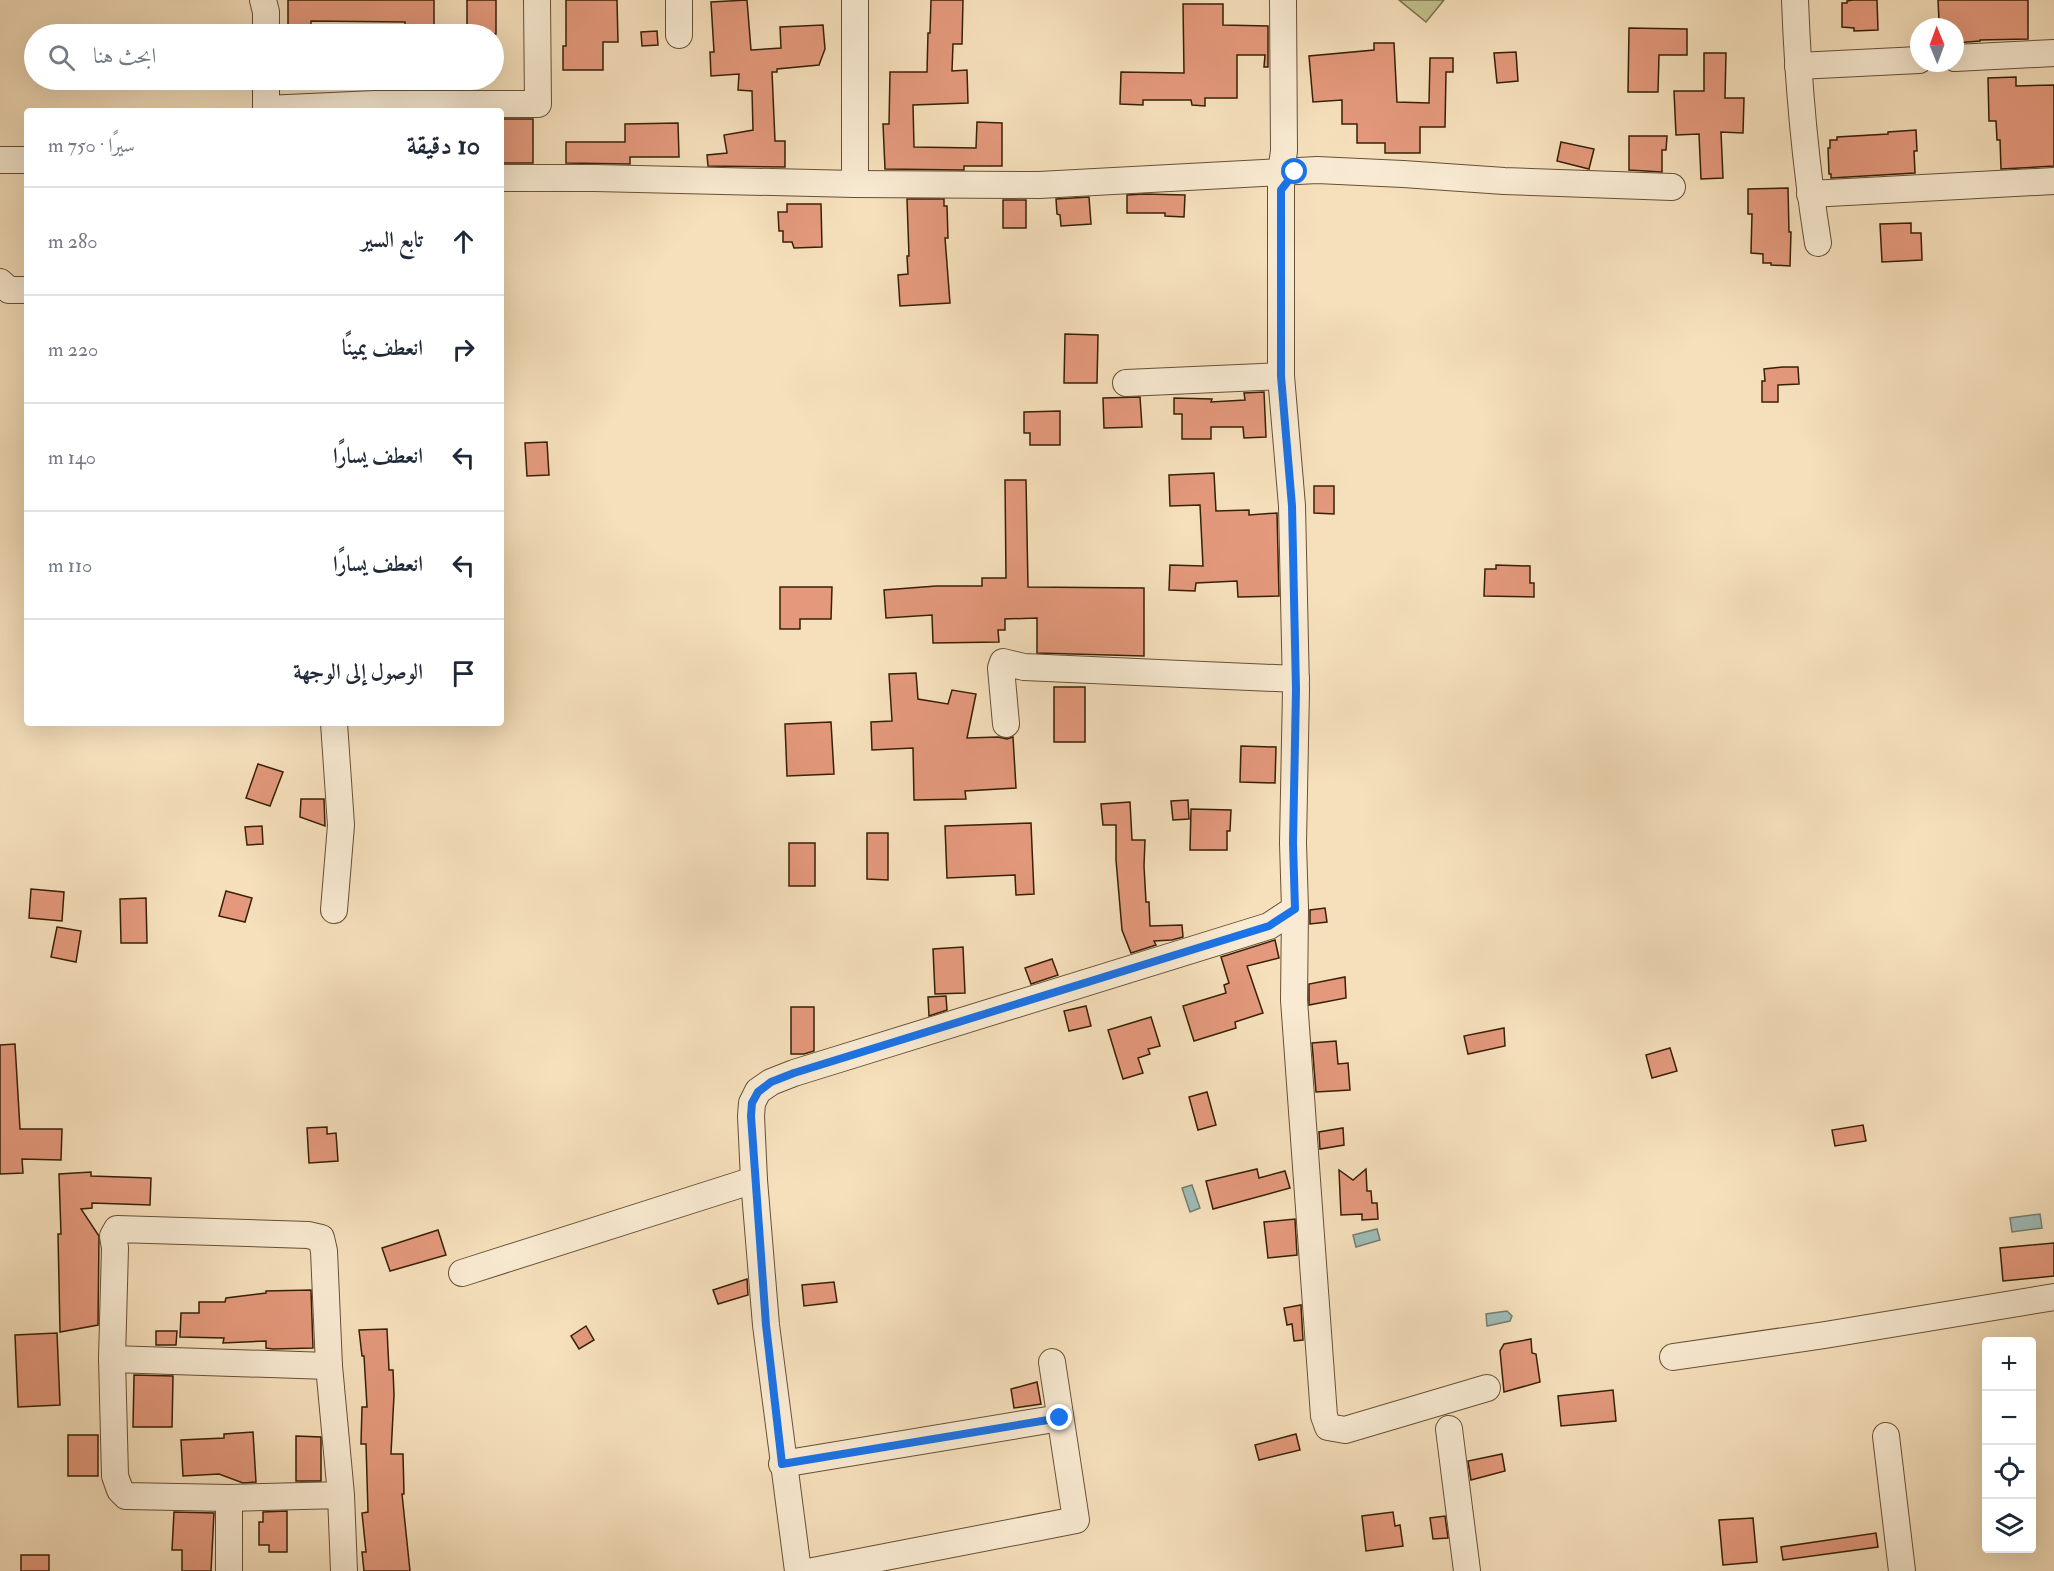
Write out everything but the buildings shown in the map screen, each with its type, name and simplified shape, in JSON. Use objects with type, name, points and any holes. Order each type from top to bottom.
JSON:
[{"type":"street","points":[[263,0],[266,24]]},
{"type":"street","points":[[288,108],[375,104],[538,104],[537,0]]},
{"type":"street","points":[[679,0],[679,34]]},
{"type":"street","points":[[855,0],[855,184]]},
{"type":"street","points":[[1283,0],[1285,178],[1281,376],[1292,506],[1296,679],[1293,832],[1294,1000],[1324,1416],[1328,1427],[1345,1430],[1487,1388]]},
{"type":"street","points":[[1795,0],[1797,66],[1810,194],[1818,243]]},
{"type":"street","points":[[1964,58],[2054,53]]},
{"type":"street","points":[[1797,66],[1910,60]]},
{"type":"street","points":[[266,90],[266,108]]},
{"type":"street","points":[[0,160],[24,160]]},
{"type":"street","points":[[504,178],[855,184],[1039,184],[1285,178],[1317,170],[1504,181],[1672,187]]},
{"type":"street","points":[[1810,194],[2054,181]]},
{"type":"street","points":[[0,282],[9,290],[24,290]]},
{"type":"street","points":[[1126,383],[1281,376]]},
{"type":"street","points":[[1006,724],[1001,668],[1003,662],[1024,667],[1296,679]]},
{"type":"street","points":[[334,726],[341,825],[334,910]]},
{"type":"street","points":[[798,1571],[782,1464],[766,1325],[751,1116],[752,1103],[758,1092],[771,1082],[1269,926],[1295,909]]},
{"type":"street","points":[[462,1273],[754,1180]]},
{"type":"street","points":[[341,1495],[229,1498],[126,1496],[120,1490],[115,1476],[112,1359],[115,1248],[113,1236],[117,1229],[308,1235],[321,1238],[324,1251],[329,1366],[341,1495],[344,1571]]},
{"type":"street","points":[[1673,1357],[1825,1335],[2054,1297]]},
{"type":"street","points":[[112,1359],[329,1366]]},
{"type":"street","points":[[813,1571],[1076,1520],[1052,1362]]},
{"type":"street","points":[[782,1464],[1060,1418]]},
{"type":"street","points":[[1449,1430],[1467,1571]]},
{"type":"street","points":[[1886,1437],[1902,1571]]},
{"type":"street","points":[[229,1498],[229,1571]]},
{"type":"green space","points":[[1399,0],[1444,0],[1426,22]]},
{"type":"water","points":[[1192,1185],[1200,1208],[1190,1212],[1182,1188]]},
{"type":"water","points":[[2040,1214],[2042,1228],[2012,1232],[2010,1218]]},
{"type":"water","points":[[1377,1229],[1380,1240],[1356,1247],[1353,1235]]},
{"type":"water","points":[[1507,1311],[1512,1316],[1510,1321],[1487,1326],[1486,1314]]},
{"type":"route","points":[[1060,1418],[782,1464],[766,1325],[754,1180],[752,1103],[758,1092],[771,1082],[794,1073],[1269,926],[1295,909],[1293,843],[1296,690],[1292,506],[1281,376],[1281,190],[1295,172]]}]
